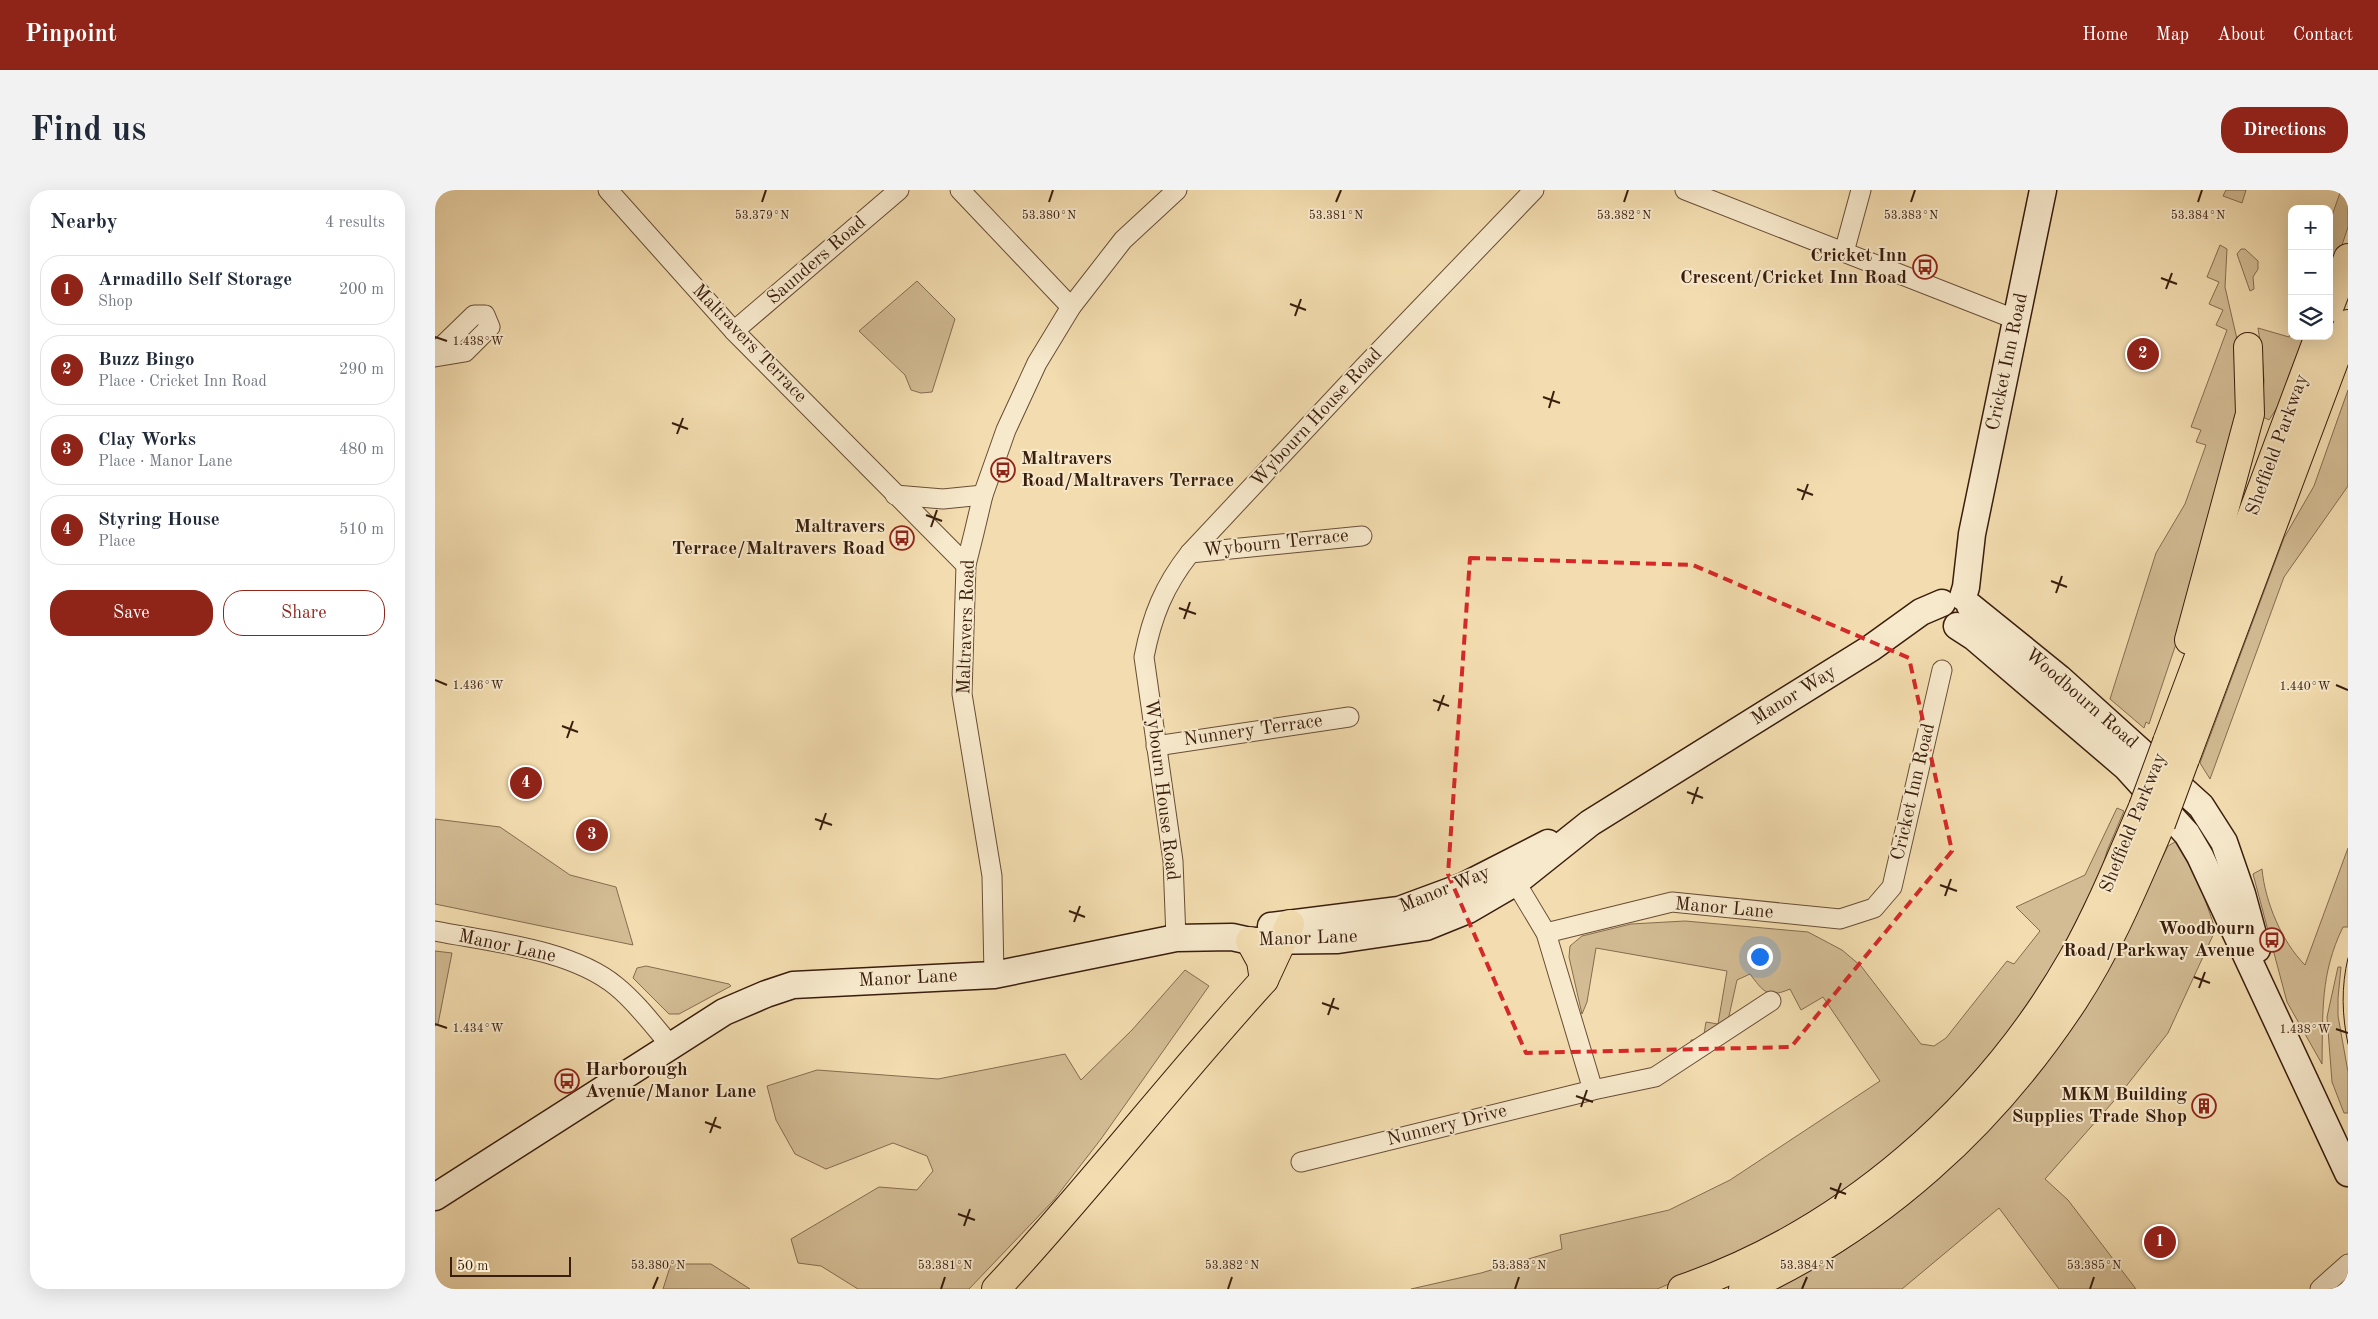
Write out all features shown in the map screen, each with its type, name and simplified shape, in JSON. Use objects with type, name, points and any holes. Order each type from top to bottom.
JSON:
[{"type":"highway","points":[[2333,297],[2348,258]]},
{"type":"highway","name":"Sheffield Parkway","points":[[1682,1289],[1755,1259],[1815,1225],[1857,1198],[1928,1141],[1992,1074],[2017,1042],[2065,972],[2152,805],[2171,746],[2348,324]]},
{"type":"highway","name":"Sheffield Parkway","points":[[1743,1289],[1822,1249],[1864,1222],[1944,1157],[1992,1108],[2052,1032],[2089,976],[2122,914],[2152,805],[2171,746],[2318,340]]},
{"type":"highway","points":[[2171,746],[2250,414],[2248,347]]},
{"type":"highway","points":[[996,1289],[1031,1251],[1207,1043],[1264,980],[1286,932]]},
{"type":"highway","points":[[1241,939],[1261,961],[1264,980]]},
{"type":"street","name":"Saunders Road","points":[[734,331],[899,190]]},
{"type":"street","points":[[960,190],[1071,307]]},
{"type":"street","name":"Maltravers Road","points":[[994,976],[993,876],[963,694],[966,566],[983,495],[1006,430],[1037,364],[1071,307],[1123,240],[1177,190]]},
{"type":"street","name":"Wybourn House Road","points":[[1176,938],[1173,861],[1144,658],[1149,629],[1159,603],[1172,576],[1190,553],[1533,190]]},
{"type":"street","points":[[1685,190],[2017,320]]},
{"type":"street","points":[[1844,252],[1861,190]]},
{"type":"street","name":"Cricket Inn Road","points":[[1953,609],[1966,587],[1972,534],[2043,190]]},
{"type":"street","name":"Maltravers Terrace","points":[[619,194],[734,331],[966,566]]},
{"type":"street","points":[[895,495],[943,499],[983,495]]},
{"type":"street","name":"Wybourn Terrace","points":[[1190,553],[1362,536]]},
{"type":"street","name":"Manor Way","points":[[1426,928],[1468,910],[1510,873],[1871,648],[1929,625],[1953,609]]},
{"type":"street","name":"Woodbourn Road","points":[[1953,609],[2087,718],[2201,806],[2219,831],[2242,894],[2275,1014],[2348,1174]]},
{"type":"street","name":"Cricket Inn Road","points":[[1874,908],[1892,887],[1943,670]]},
{"type":"street","name":"Nunnery Terrace","points":[[1156,746],[1349,717]]},
{"type":"street","points":[[1510,873],[1546,933],[1593,1090]]},
{"type":"street","name":"Manor Way","points":[[1286,932],[1399,910],[1464,886],[1510,873]]},
{"type":"street","name":"Manor Lane","points":[[1546,933],[1672,902],[1840,919],[1874,908]]},
{"type":"street","name":"Manor Lane","points":[[435,931],[552,955],[591,970],[615,984],[628,996],[670,1045],[724,1012],[793,985],[994,976],[1176,938],[1241,939],[1286,932],[1338,940],[1426,928]]},
{"type":"street","name":"Nunnery Drive","points":[[1301,1162],[1593,1090],[1655,1077],[1771,1001]]},
{"type":"street","points":[[435,1197],[670,1045]]},
{"type":"street","points":[[2320,1289],[2348,1264]]},
{"type":"highlighted area","points":[[1470,558],[1693,565],[1909,658],[1952,851],[1791,1047],[1526,1053],[1448,874]]},
{"type":"shaded area","points":[[2226,190],[2246,190],[2242,203],[2223,196]]},
{"type":"shaded area","points":[[2341,190],[2348,190],[2348,227],[2333,272],[2333,250],[2333,213]]},
{"type":"shaded area","points":[[2220,245],[2227,249],[2225,287],[2245,374],[2220,513],[2149,724],[2146,722],[2144,728],[2110,699],[2156,553],[2185,504],[2206,445],[2196,442],[2201,430],[2191,427],[2227,330],[2216,325],[2223,310],[2209,304],[2219,282],[2207,277]]},
{"type":"shaded area","points":[[2241,249],[2245,249],[2258,261],[2258,269],[2253,277],[2254,289],[2250,291],[2237,254]]},
{"type":"shaded area","points":[[917,281],[955,319],[932,392],[921,393],[911,390],[905,375],[859,331]]},
{"type":"shaded area","points":[[2258,328],[2288,337],[2288,340],[2309,340],[2291,386],[2269,420],[2263,417],[2261,409],[2264,381]]},
{"type":"shaded area","points":[[2348,390],[2348,486],[2284,577],[2210,779],[2200,763],[2284,538],[2314,486]]},
{"type":"shaded area","points":[[2117,808],[2124,811],[2107,851],[2102,869],[2030,1014],[1970,1087],[1891,1164],[1823,1211],[1775,1240],[1657,1289],[1411,1289],[1481,1273],[1562,1249],[1560,1235],[1669,1210],[1730,1180],[1880,1081],[1823,997],[1801,1010],[1790,989],[1776,993],[1766,992],[1750,974],[1737,980],[1727,1025],[1703,1040],[1706,1022],[1718,1024],[1727,971],[1596,948],[1587,1002],[1582,1014],[1569,957],[1570,946],[1582,936],[1631,924],[1685,921],[1808,932],[1842,950],[1861,966],[1921,1044],[1934,1046],[1946,1038],[2007,961],[2014,964],[2040,931],[2016,907],[2085,875]]},
{"type":"shaded area","points":[[435,819],[500,827],[570,875],[616,887],[633,945],[435,904]]},
{"type":"shaded area","points":[[2180,839],[2185,843],[2215,928],[2214,933],[2168,1033],[2120,1094],[2045,1179],[2068,1200],[2136,1289],[2059,1289],[1999,1208],[1902,1289],[1777,1289],[1841,1253],[1889,1217],[1928,1186],[1999,1117],[2032,1079],[2090,999],[2116,956],[2168,846]]},
{"type":"shaded area","points":[[2348,848],[2348,927],[2343,927],[2330,961],[2324,994],[2322,1064],[2287,1002],[2253,874],[2262,869],[2267,895],[2276,921],[2289,945],[2305,965]]},
{"type":"shaded area","points":[[435,951],[452,953],[438,1024],[435,1026]]},
{"type":"shaded area","points":[[646,966],[731,986],[679,1014],[669,1014],[633,978],[637,968]]},
{"type":"shaded area","points":[[2338,967],[2341,967],[2338,1016],[2348,1072],[2348,1113],[2344,1113],[2332,1082],[2327,1017]]},
{"type":"shaded area","points":[[1185,970],[1209,986],[1101,1139],[1053,1201],[969,1289],[858,1289],[821,1266],[798,1263],[791,1239],[879,1187],[917,1190],[933,1171],[927,1156],[893,1143],[826,1169],[795,1154],[776,1120],[767,1086],[817,1070],[938,1079],[1065,1054],[1081,1080],[1132,1030]]},
{"type":"shaded area","points":[[1691,1040],[1702,1040],[1691,1047]]},
{"type":"shaded area","points":[[671,1264],[711,1264],[750,1289],[663,1289]]},
{"type":"tram line","points":[[2348,958],[2343,1001],[2344,1023],[2348,1044]]},
{"type":"place","name":"Cricket Inn Crescent/Cricket Inn Road","points":[[1925,267]]},
{"type":"place","name":"Buzz Bingo","points":[[2143,354]]},
{"type":"place","name":"Maltravers Road/Maltravers Terrace","points":[[1003,470]]},
{"type":"place","name":"Maltravers Terrace/Maltravers Road","points":[[902,538]]},
{"type":"place","name":"Styring House","points":[[526,783]]},
{"type":"place","name":"Clay Works","points":[[592,835]]},
{"type":"place","name":"Woodbourn Road/Parkway Avenue","points":[[2272,940]]},
{"type":"place","name":"Harborough Avenue/Manor Lane","points":[[567,1081]]},
{"type":"place","name":"MKM Building Supplies Trade Shop","points":[[2204,1106]]},
{"type":"place","name":"Armadillo Self Storage","points":[[2160,1242]]}]
